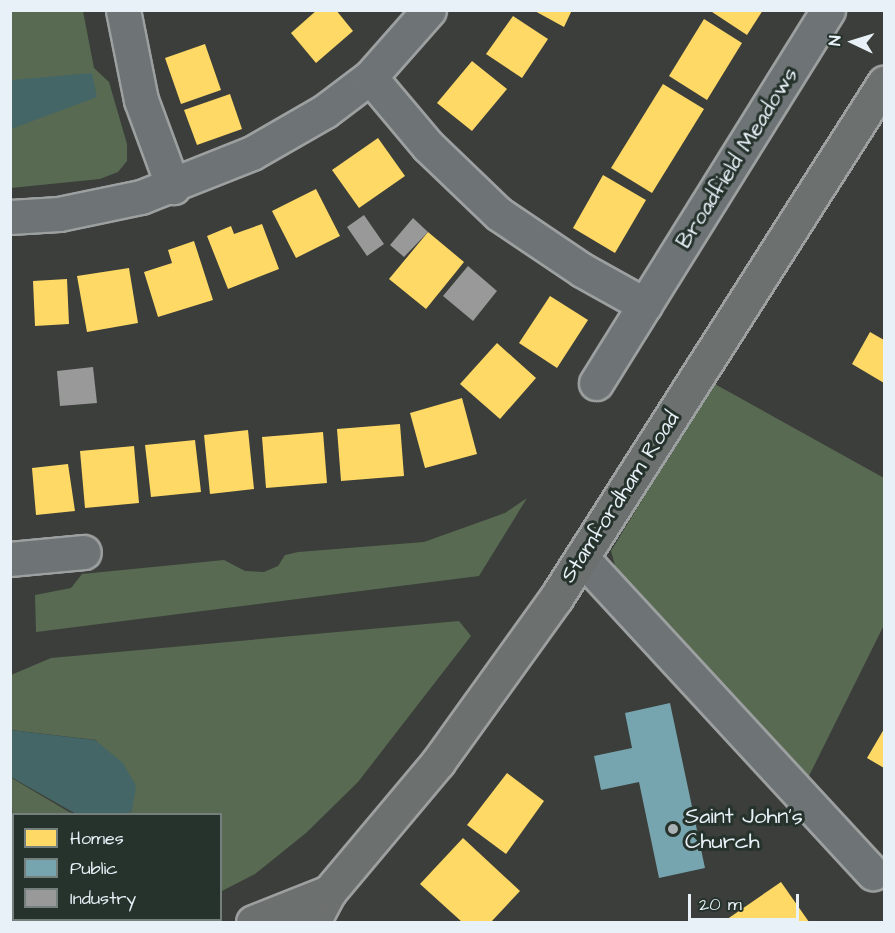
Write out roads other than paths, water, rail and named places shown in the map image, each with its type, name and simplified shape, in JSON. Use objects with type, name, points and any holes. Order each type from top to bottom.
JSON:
[{"type":"main road","name":"Stamfordham Road","points":[[313,922],[329,892],[438,762],[582,558],[885,83]]},
{"type":"main road","name":"Stamfordham Road","points":[[253,922],[329,892]]},
{"type":"street","points":[[123,10],[141,100],[173,187]]},
{"type":"street","points":[[10,217],[106,206],[173,187],[252,153],[325,111],[370,77],[429,10]]},
{"type":"street","name":"Broadfield Meadows","points":[[596,383],[828,10]]},
{"type":"street","points":[[370,77],[428,146],[499,214],[582,270],[645,305]]},
{"type":"street","points":[[11,555],[84,552]]},
{"type":"street","points":[[582,558],[873,873]]},
{"type":"water","points":[[92,73],[97,97],[11,129],[11,80]]},
{"type":"water","points":[[10,730],[95,740],[123,763],[136,786],[132,811],[127,813],[74,813],[11,777]]},
{"type":"place","name":"Saint John's Church","points":[[673,829]]}]
